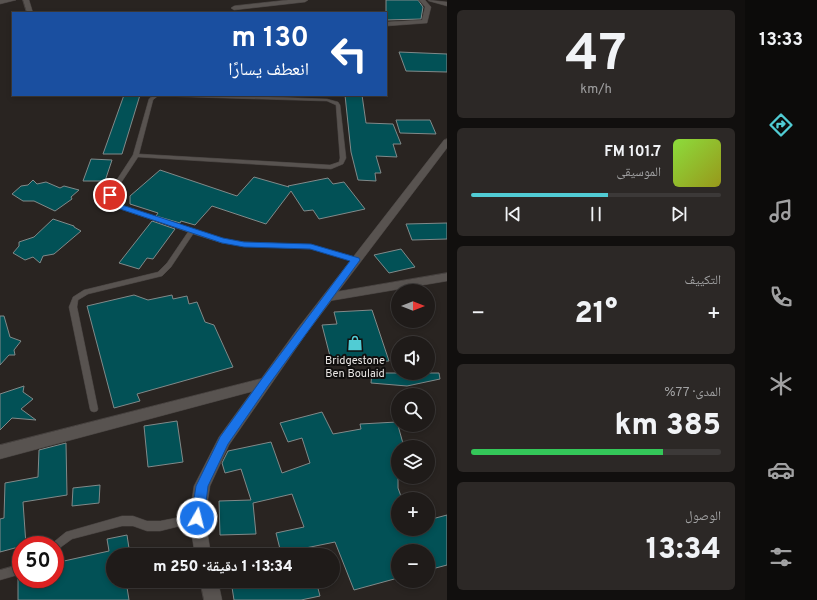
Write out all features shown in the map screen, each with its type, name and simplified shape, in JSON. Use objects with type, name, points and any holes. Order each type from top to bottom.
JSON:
[{"type":"street","points":[[0,2],[13,0]]},
{"type":"street","points":[[26,0],[30,12]]},
{"type":"street","points":[[230,0],[236,10],[305,0]]},
{"type":"street","points":[[387,24],[426,22],[428,7],[422,0]]},
{"type":"street","points":[[431,0],[447,4]]},
{"type":"street","points":[[202,548],[197,518],[202,486],[224,440],[264,383],[356,260],[447,142]]},
{"type":"street","points":[[329,297],[447,277]]},
{"type":"street","points":[[0,452],[264,383]]},
{"type":"street","points":[[210,588],[213,600]]},
{"type":"lane","points":[[136,155],[331,166],[341,163],[343,158],[338,105],[336,103],[327,100],[157,96],[151,99],[136,155],[110,195],[110,201],[114,205],[222,241],[244,244],[311,247],[356,260]]},
{"type":"lane","points":[[94,409],[73,307],[75,299],[86,292],[160,274],[169,265],[192,231]]},
{"type":"lane","points":[[64,539],[69,535],[122,521],[133,521],[146,526],[160,526],[197,518]]},
{"type":"lane","points":[[0,575],[12,572]]},
{"type":"building","points":[[386,0],[418,0],[423,7],[421,19],[387,20]]},
{"type":"building","points":[[399,52],[447,54],[447,72],[406,71]]},
{"type":"building","points":[[124,96],[140,96],[122,154],[103,154]]},
{"type":"building","points":[[345,96],[362,96],[366,123],[393,124],[401,144],[393,144],[397,157],[376,156],[381,173],[375,173],[376,181],[358,180],[351,152]]},
{"type":"building","points":[[396,120],[430,120],[436,134],[400,133]]},
{"type":"building","points":[[91,159],[112,160],[105,181],[83,181]]},
{"type":"building","points":[[160,170],[237,196],[254,177],[289,187],[288,186],[328,178],[333,184],[344,182],[365,209],[319,219],[313,210],[304,211],[291,191],[266,224],[212,206],[195,225],[181,221],[180,223],[156,216],[158,213],[130,204],[130,196]]},
{"type":"building","points":[[33,180],[37,184],[46,182],[60,188],[64,186],[79,190],[71,197],[72,199],[55,211],[34,201],[23,201],[12,194],[21,186],[28,185]]},
{"type":"building","points":[[53,219],[74,226],[81,231],[54,254],[43,256],[40,263],[33,257],[25,260],[13,253],[19,246],[19,242],[34,237]]},
{"type":"building","points":[[152,221],[175,229],[153,259],[147,258],[139,269],[119,263]]},
{"type":"building","points":[[447,223],[447,239],[412,240],[406,224]]},
{"type":"building","points":[[401,249],[415,267],[389,273],[374,255]]},
{"type":"building","points":[[134,295],[148,300],[172,295],[173,299],[187,296],[189,304],[197,302],[205,322],[214,325],[233,367],[137,394],[140,401],[114,408],[87,306]]},
{"type":"building","name":"Bridgestone Ben Boulaid","points":[[372,310],[389,361],[332,364],[322,325],[337,324],[334,312]]},
{"type":"building","points":[[0,316],[4,316],[10,337],[21,341],[14,350],[15,355],[9,355],[0,365]]},
{"type":"building","points":[[372,373],[391,373],[391,380],[435,380],[435,373],[439,373],[440,379],[407,386],[371,383]]},
{"type":"building","points":[[24,386],[23,392],[33,399],[21,409],[36,420],[12,418],[0,430],[0,394]]},
{"type":"building","points":[[322,412],[333,434],[361,429],[360,424],[391,422],[391,432],[400,432],[402,440],[391,440],[391,484],[398,484],[399,492],[391,492],[391,536],[435,536],[435,518],[447,515],[447,565],[435,568],[435,544],[391,544],[391,580],[354,590],[340,555],[340,548],[337,548],[335,542],[306,548],[280,548],[276,533],[304,527],[292,494],[253,503],[256,534],[220,535],[219,501],[251,500],[241,469],[225,473],[222,463],[228,451],[271,442],[282,473],[310,463],[302,438],[288,442],[280,423]]},
{"type":"building","points":[[177,421],[183,462],[148,467],[144,426]]},
{"type":"building","points":[[66,443],[67,495],[23,502],[25,536],[12,536],[12,549],[0,552],[0,519],[4,518],[5,483],[38,477],[39,450]]},
{"type":"building","points":[[100,485],[99,503],[72,506],[73,488]]},
{"type":"building","points":[[127,535],[129,548],[108,548],[107,539]]},
{"type":"building","points":[[106,552],[106,588],[127,588],[129,600],[18,600],[18,588],[64,588],[64,561]]},
{"type":"building","points":[[232,588],[318,588],[320,596],[301,600],[234,600]]},
{"type":"place","name":"Bridgestone Ben Boulaid","points":[[355,343]]},
{"type":"route","points":[[110,195],[110,201],[114,205],[222,241],[244,244],[301,245],[321,249],[356,260],[318,312],[302,331],[224,440],[202,486],[197,518]]}]
